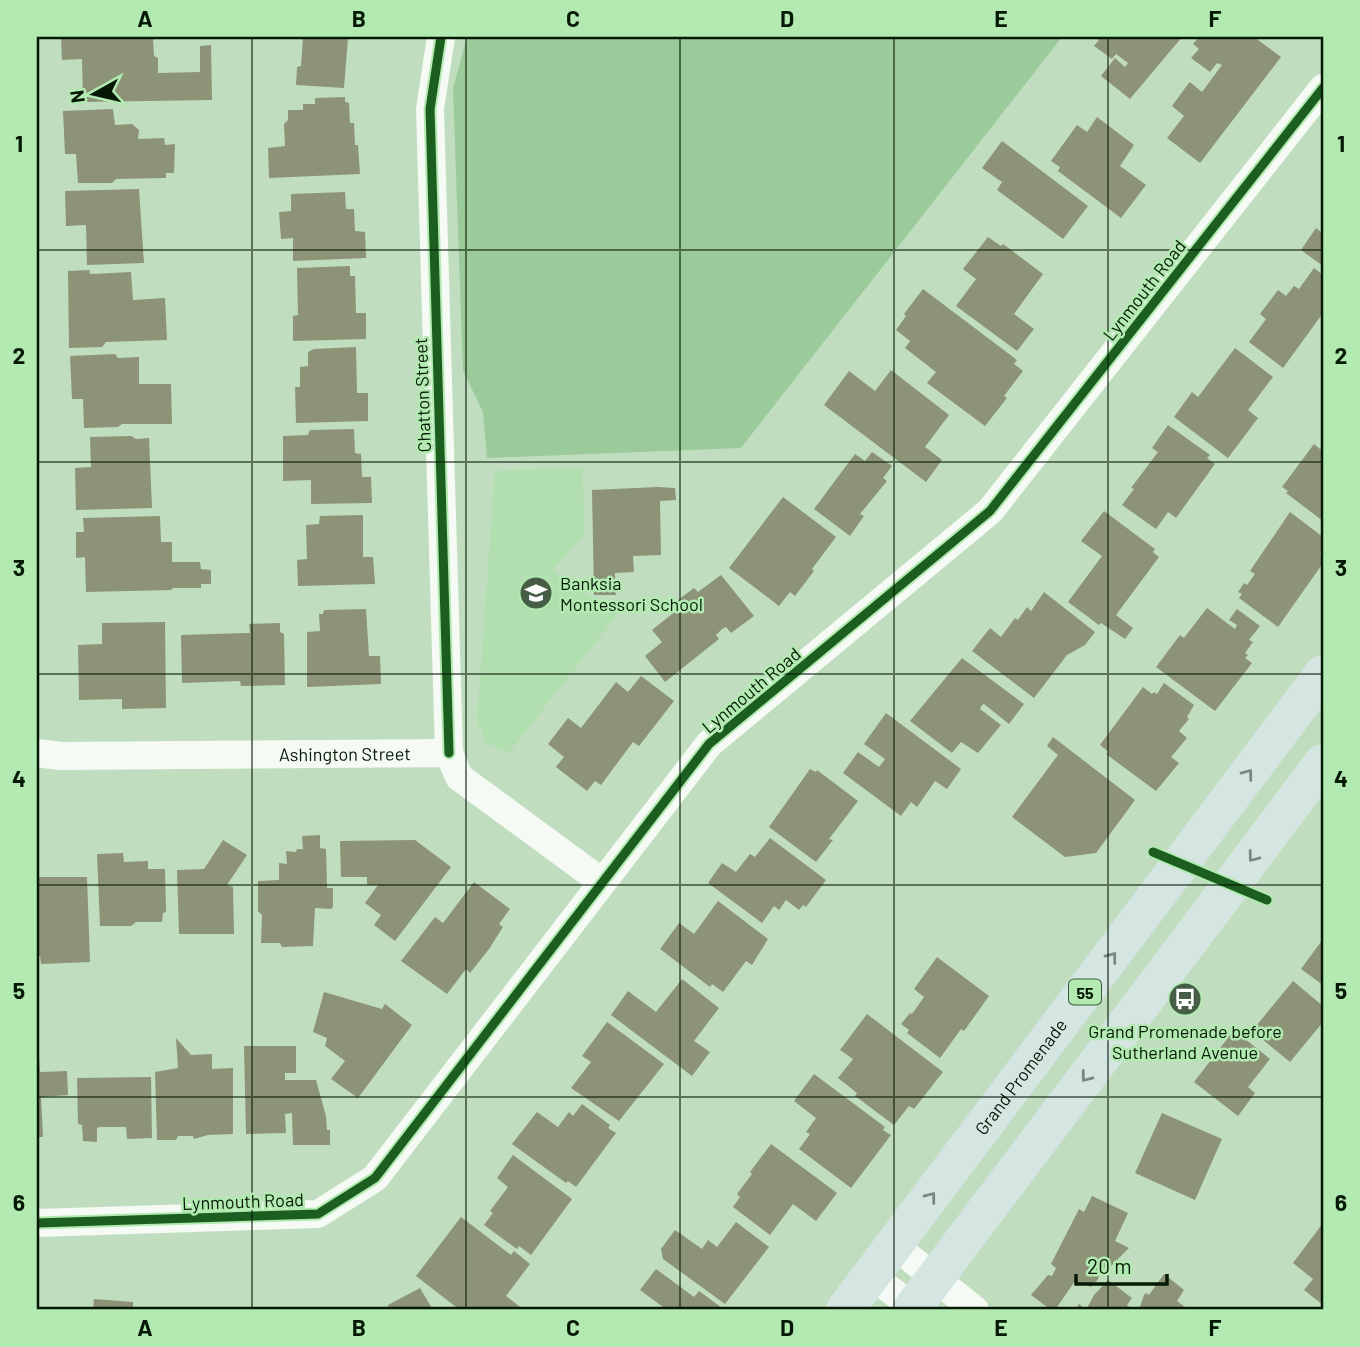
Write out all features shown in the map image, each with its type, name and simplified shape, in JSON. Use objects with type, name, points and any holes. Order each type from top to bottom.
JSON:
[{"type":"main road","name":"Grand Promenade","points":[[845,1310],[1323,674]]},
{"type":"main road","points":[[919,1302],[1323,763]]},
{"type":"main road","points":[[1141,917],[1182,950]]},
{"type":"street","name":"Chatton Street","points":[[441,37],[430,109],[449,753]]},
{"type":"street","name":"Lynmouth Road","points":[[37,1223],[318,1214],[375,1178],[709,744],[990,511],[1323,88]]},
{"type":"street","name":"Ashington Street","points":[[37,753],[60,756],[449,753]]},
{"type":"street","points":[[449,753],[459,777],[602,882]]},
{"type":"street","points":[[895,1246],[919,1302]]},
{"type":"street","points":[[872,1276],[919,1302],[975,1310]]},
{"type":"shaded area","points":[[467,37],[1062,37],[741,448],[487,458],[483,412],[463,371],[453,88]]},
{"type":"shaded area","name":"Banksia Montessori School","points":[[582,468],[585,533],[552,571],[617,615],[508,754],[486,742],[477,721],[495,471]]},
{"type":"building","points":[[61,37],[153,37],[158,73],[200,72],[200,46],[211,45],[212,100],[83,102],[82,59],[62,60]]},
{"type":"building","points":[[303,37],[348,38],[344,88],[296,85],[297,67],[301,66]]},
{"type":"building","points":[[1094,37],[1182,37],[1130,99],[1101,76],[1115,58],[1125,67],[1128,63],[1116,54],[1112,59],[1094,46],[1099,40]]},
{"type":"building","points":[[1199,37],[1254,37],[1281,57],[1200,163],[1167,138],[1184,116],[1172,106],[1188,84],[1190,82],[1202,92],[1222,65],[1217,63],[1210,72],[1191,58],[1199,49],[1193,44]]},
{"type":"building","points":[[345,97],[345,102],[349,103],[350,123],[354,123],[360,174],[269,178],[268,148],[285,146],[284,124],[288,120],[288,110],[303,110],[303,104],[315,104],[315,98]]},
{"type":"building","points":[[113,109],[115,125],[132,124],[139,130],[138,139],[164,138],[165,145],[175,144],[174,173],[166,173],[166,178],[78,183],[76,154],[65,154],[63,111]]},
{"type":"building","points":[[1097,117],[1134,145],[1120,166],[1146,185],[1121,218],[1058,171],[1060,167],[1051,161],[1077,125],[1087,132]]},
{"type":"building","points":[[1002,141],[1088,206],[1063,239],[997,190],[1002,182],[982,168]]},
{"type":"building","points":[[139,189],[144,263],[87,265],[86,225],[66,226],[65,191]]},
{"type":"building","points":[[345,192],[346,209],[354,209],[355,231],[365,232],[366,258],[293,261],[293,238],[281,239],[279,212],[291,211],[291,194]]},
{"type":"building","points":[[1316,228],[1321,232],[1323,230],[1323,266],[1301,250]]},
{"type":"building","points":[[988,237],[1001,246],[1003,244],[1043,274],[1014,314],[1034,329],[1017,351],[956,306],[976,279],[963,269]]},
{"type":"building","points":[[350,266],[350,276],[355,276],[356,313],[366,313],[366,339],[293,341],[293,316],[298,315],[297,268]]},
{"type":"building","points":[[1314,268],[1323,275],[1323,313],[1283,368],[1249,342],[1266,319],[1260,314],[1278,290],[1286,296],[1294,286],[1299,289]]},
{"type":"building","points":[[90,270],[89,273],[92,274],[131,272],[133,300],[165,298],[167,340],[106,342],[102,347],[69,348],[68,271]]},
{"type":"building","points":[[923,289],[1017,360],[1014,364],[1023,371],[1004,396],[1007,398],[985,426],[927,383],[936,372],[905,348],[910,341],[896,330],[906,316],[904,314]]},
{"type":"building","points":[[356,347],[357,393],[368,393],[368,421],[296,423],[295,387],[300,387],[300,367],[308,366],[308,352],[314,349]]},
{"type":"building","points":[[1235,348],[1273,377],[1248,410],[1258,418],[1228,458],[1174,417],[1192,392],[1198,397]]},
{"type":"building","points":[[115,354],[118,358],[139,357],[139,384],[171,384],[172,424],[122,424],[118,427],[84,428],[83,399],[72,399],[70,356]]},
{"type":"building","points":[[891,370],[949,415],[925,447],[942,460],[926,482],[824,405],[849,371],[875,391]]},
{"type":"building","points":[[1168,425],[1210,455],[1207,458],[1215,464],[1176,518],[1168,512],[1156,529],[1122,505],[1134,489],[1131,488],[1158,452],[1152,448]]},
{"type":"building","points":[[354,429],[355,453],[361,454],[362,477],[371,477],[372,503],[311,504],[311,480],[283,481],[283,436],[308,435],[310,430]]},
{"type":"building","points":[[131,436],[136,439],[149,438],[152,508],[76,510],[75,468],[91,467],[90,437]]},
{"type":"building","points":[[1314,444],[1320,449],[1323,448],[1323,521],[1282,487]]},
{"type":"building","points":[[872,452],[892,466],[883,478],[887,481],[860,514],[864,516],[850,536],[814,509],[855,454],[865,461]]},
{"type":"building","points":[[675,488],[676,500],[660,501],[661,555],[633,556],[634,572],[615,573],[616,595],[594,595],[592,490]]},
{"type":"building","points":[[783,497],[836,537],[795,596],[790,592],[779,606],[729,568]]},
{"type":"building","points":[[1104,511],[1155,549],[1153,552],[1159,557],[1116,615],[1133,628],[1125,639],[1101,623],[1099,625],[1068,602],[1102,556],[1081,541]]},
{"type":"building","points":[[1290,512],[1323,537],[1323,550],[1320,554],[1323,556],[1323,563],[1278,627],[1239,598],[1242,594],[1238,592],[1255,574],[1250,571]]},
{"type":"building","points":[[363,515],[363,557],[373,557],[375,584],[298,586],[297,560],[307,559],[306,525],[319,524],[320,516]]},
{"type":"building","points":[[160,516],[161,542],[172,542],[172,562],[200,562],[201,569],[211,570],[211,584],[201,584],[201,588],[171,590],[86,592],[85,557],[76,558],[76,532],[84,532],[83,518]]},
{"type":"building","points":[[721,575],[754,616],[731,633],[726,627],[722,629],[716,635],[719,639],[665,682],[645,656],[662,642],[652,630],[677,610],[674,604],[682,597],[694,588],[698,592]]},
{"type":"building","points":[[1044,592],[1095,632],[1085,645],[1067,655],[1034,698],[972,651],[990,628],[1001,637],[1027,607],[1031,611]]},
{"type":"building","points":[[1207,608],[1235,629],[1237,625],[1229,620],[1237,609],[1260,626],[1249,640],[1253,642],[1245,653],[1248,655],[1245,658],[1252,663],[1215,711],[1156,667],[1180,635],[1184,638]]},
{"type":"building","points":[[366,609],[369,656],[380,656],[381,684],[307,687],[307,632],[320,631],[319,614],[323,614],[324,610]]},
{"type":"building","points":[[165,622],[166,708],[122,709],[122,699],[79,700],[78,645],[102,644],[102,623]]},
{"type":"building","points":[[280,623],[280,632],[284,634],[285,685],[241,686],[240,681],[182,683],[181,635],[250,633],[249,624]]},
{"type":"building","points":[[962,658],[1024,704],[1009,724],[982,705],[980,709],[1001,725],[978,753],[961,742],[952,753],[910,721]]},
{"type":"building","points":[[641,676],[674,701],[639,746],[633,742],[601,785],[595,781],[587,791],[556,767],[564,757],[548,744],[568,718],[581,728],[616,682],[628,692]]},
{"type":"building","points":[[1164,683],[1194,705],[1187,717],[1189,719],[1179,731],[1187,738],[1171,757],[1179,763],[1156,791],[1106,754],[1109,752],[1100,745],[1143,687],[1152,694],[1157,694]]},
{"type":"building","points":[[886,713],[961,769],[947,789],[935,781],[917,807],[911,802],[901,816],[843,773],[858,752],[879,767],[885,759],[864,744]]},
{"type":"building","points":[[1053,737],[1135,800],[1096,853],[1065,857],[1012,817],[1058,755],[1047,746]]},
{"type":"building","points":[[810,769],[816,772],[817,770],[858,801],[829,839],[833,840],[816,862],[769,827]]},
{"type":"building","points":[[320,835],[320,848],[326,849],[327,888],[333,888],[333,907],[315,908],[313,946],[282,947],[280,943],[261,943],[262,915],[258,911],[258,881],[279,880],[279,863],[287,864],[286,851],[296,852],[297,849],[303,849],[302,836]]},
{"type":"building","points":[[770,838],[826,880],[806,907],[803,905],[799,910],[786,900],[779,910],[774,906],[762,923],[708,883],[722,863],[736,872],[750,854],[755,857]]},
{"type":"building","points":[[223,840],[247,855],[227,885],[233,887],[234,934],[179,934],[177,870],[204,869]]},
{"type":"building","points":[[415,840],[451,867],[395,941],[374,925],[381,915],[365,903],[378,885],[367,885],[367,877],[341,877],[340,841]]},
{"type":"building","points":[[123,853],[124,862],[148,861],[148,869],[165,869],[166,912],[163,913],[162,922],[100,926],[97,854]]},
{"type":"building","points":[[37,877],[87,877],[90,962],[41,964],[40,956],[37,956]]},
{"type":"building","points":[[474,882],[510,909],[499,924],[503,927],[489,949],[470,973],[466,969],[447,994],[401,961],[435,917],[443,923]]},
{"type":"building","points":[[718,901],[768,939],[752,965],[746,961],[723,992],[712,984],[710,987],[660,949],[679,923],[694,934]]},
{"type":"building","points":[[1323,939],[1323,985],[1301,969]]},
{"type":"building","points":[[937,957],[989,996],[940,1058],[907,1033],[909,1030],[901,1024],[924,997],[914,989]]},
{"type":"building","points":[[682,979],[719,1008],[694,1041],[710,1052],[692,1076],[611,1015],[628,991],[656,1012]]},
{"type":"building","points":[[1293,981],[1323,1006],[1323,1022],[1290,1062],[1252,1031]]},
{"type":"building","points":[[324,992],[382,1009],[385,1004],[412,1025],[358,1098],[331,1079],[345,1061],[325,1046],[327,1038],[313,1032]]},
{"type":"building","points":[[867,1014],[943,1072],[914,1109],[909,1106],[894,1125],[855,1096],[857,1093],[838,1078],[853,1059],[840,1050]]},
{"type":"building","points":[[607,1022],[664,1064],[619,1121],[571,1088],[591,1062],[582,1056]]},
{"type":"building","points":[[1234,1030],[1270,1059],[1248,1087],[1255,1093],[1238,1116],[1194,1082]]},
{"type":"building","points":[[176,1038],[191,1055],[212,1054],[212,1069],[233,1068],[233,1134],[208,1135],[194,1139],[193,1136],[178,1136],[176,1140],[157,1140],[155,1072],[178,1068]]},
{"type":"building","points":[[244,1046],[296,1046],[296,1073],[285,1073],[285,1080],[316,1080],[327,1130],[330,1130],[330,1145],[293,1145],[292,1113],[285,1114],[286,1133],[246,1134]]},
{"type":"building","points":[[37,1056],[40,1072],[67,1071],[68,1095],[41,1097],[43,1137],[37,1137]]},
{"type":"building","points":[[814,1074],[885,1127],[883,1130],[891,1135],[851,1188],[799,1149],[810,1134],[806,1132],[816,1118],[794,1101]]},
{"type":"building","points":[[151,1077],[152,1138],[127,1139],[126,1127],[100,1127],[97,1128],[97,1142],[83,1141],[82,1125],[78,1124],[77,1078]]},
{"type":"building","points":[[582,1104],[610,1125],[608,1128],[616,1133],[576,1187],[568,1181],[566,1183],[512,1144],[537,1112],[558,1127],[569,1112],[573,1116]]},
{"type":"building","points":[[1162,1113],[1222,1139],[1195,1200],[1135,1173]]},
{"type":"building","points":[[771,1144],[837,1193],[816,1221],[793,1204],[770,1235],[733,1207],[740,1197],[737,1194],[752,1174],[750,1172]]},
{"type":"building","points":[[513,1155],[572,1199],[531,1255],[519,1246],[517,1249],[484,1225],[493,1213],[490,1211],[508,1187],[497,1178]]},
{"type":"building","points":[[1092,1196],[1128,1213],[1115,1241],[1129,1248],[1107,1270],[1102,1267],[1098,1279],[1091,1287],[1075,1281],[1055,1310],[1051,1310],[1031,1295],[1048,1275],[1052,1276],[1056,1268],[1051,1264],[1079,1209],[1084,1212]]},
{"type":"building","points":[[461,1217],[511,1255],[514,1251],[530,1264],[506,1296],[524,1310],[460,1310],[416,1276]]},
{"type":"building","points":[[736,1222],[769,1247],[725,1304],[663,1259],[661,1249],[675,1230],[702,1249],[708,1240],[717,1247]]},
{"type":"building","points":[[1323,1223],[1323,1305],[1304,1290],[1313,1279],[1293,1263]]},
{"type":"building","points":[[656,1269],[694,1297],[699,1291],[725,1310],[667,1310],[640,1290]]},
{"type":"building","points":[[1164,1274],[1184,1290],[1177,1301],[1189,1310],[1139,1310],[1144,1295],[1149,1295]]},
{"type":"building","points":[[1108,1280],[1132,1298],[1127,1305],[1133,1310],[1086,1310],[1094,1295]]},
{"type":"building","points":[[420,1288],[433,1310],[384,1310],[389,1308],[388,1305]]},
{"type":"building","points":[[94,1299],[133,1302],[133,1310],[93,1310]]},
{"type":"building","points":[[1079,1304],[1086,1310],[1075,1310]]},
{"type":"cycle path","points":[[441,37],[430,109],[449,753]]},
{"type":"cycle path","points":[[37,1223],[318,1214],[375,1178],[709,744],[990,511],[1323,88]]},
{"type":"cycle path","points":[[1153,852],[1267,900]]},
{"type":"place","name":"Banksia Montessori School","points":[[536,593]]},
{"type":"place","name":"Grand Promenade before Sutherland Avenue","points":[[1185,999]]}]
